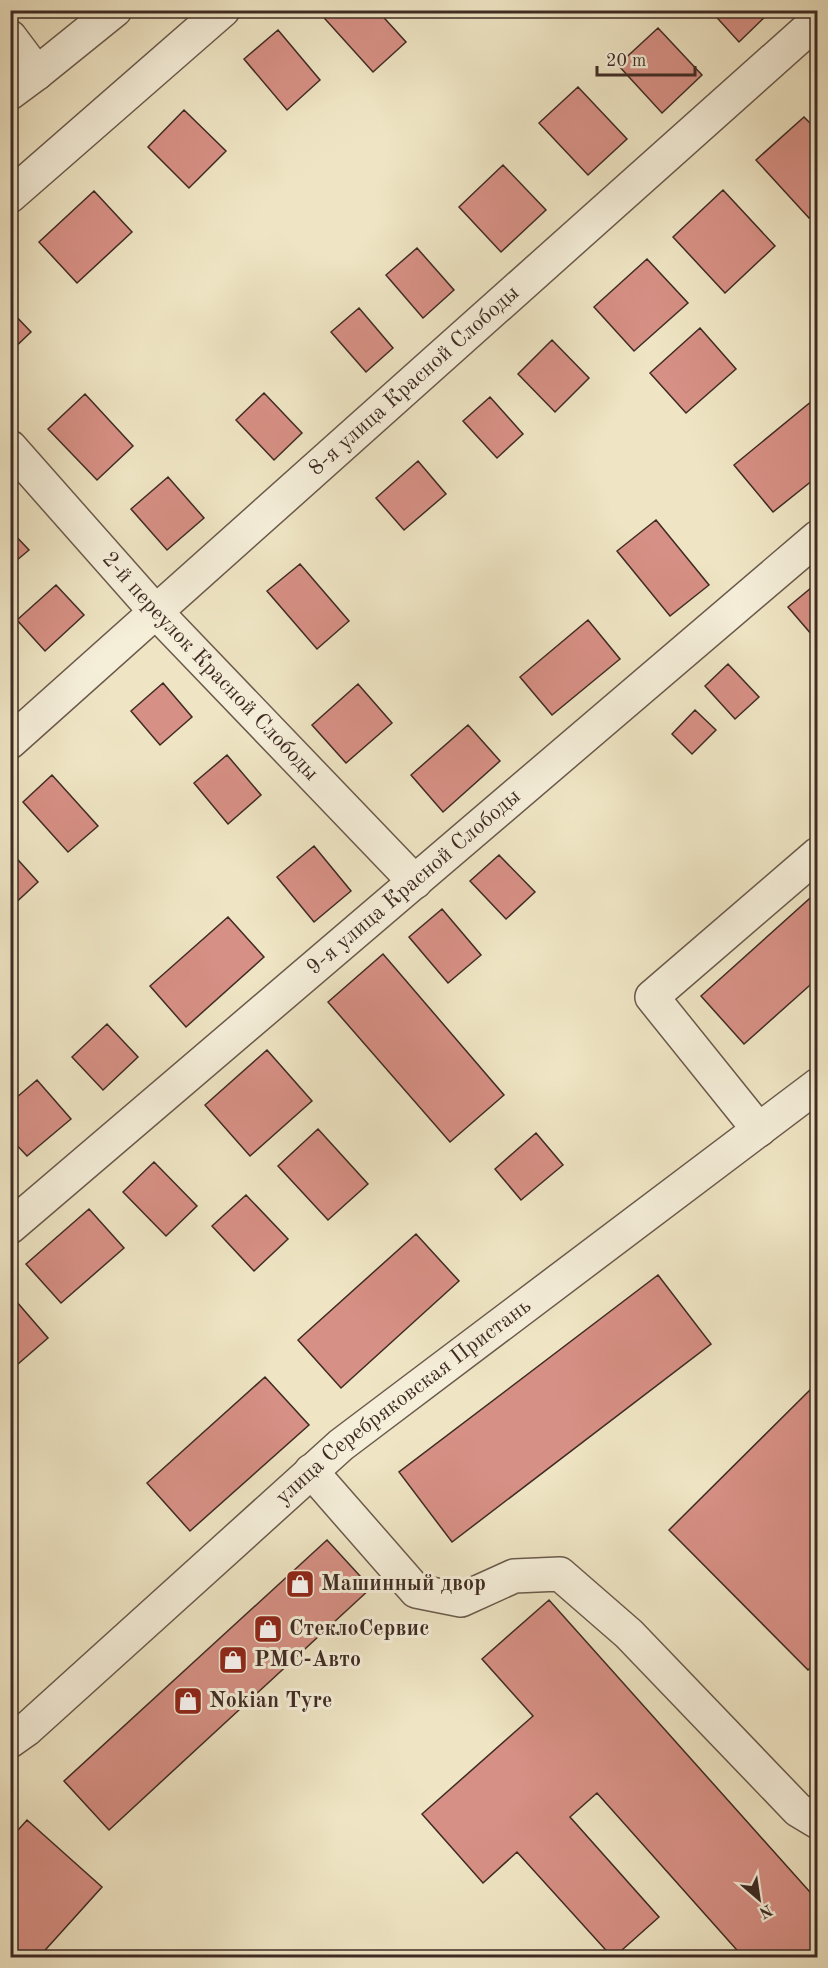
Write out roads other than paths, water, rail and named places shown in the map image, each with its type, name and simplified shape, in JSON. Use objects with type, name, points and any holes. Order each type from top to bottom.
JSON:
[{"type":"street","points":[[10,93],[115,10]]},
{"type":"street","points":[[10,196],[223,10]]},
{"type":"street","name":"8-я улица Красной Слободы","points":[[10,742],[818,20]]},
{"type":"street","points":[[10,37],[37,73]]},
{"type":"street","name":"2-й переулок Красной Слободы","points":[[10,447],[156,612],[415,882]]},
{"type":"street","name":"9-я улица Красной Слободы","points":[[10,1227],[818,537]]},
{"type":"street","points":[[759,1130],[652,997],[818,854]]},
{"type":"street","name":"улица Серебряковская Пристань","points":[[10,1741],[27,1729],[341,1444],[818,1085]]},
{"type":"street","points":[[311,1471],[416,1591],[461,1600],[514,1576],[560,1574],[630,1634],[798,1810],[818,1822]]},
{"type":"place","name":"Машинный двор","points":[[300,1584]]},
{"type":"place","name":"СтеклоСервис","points":[[268,1629]]},
{"type":"place","name":"РМС-Авто","points":[[233,1660]]},
{"type":"place","name":"Nokian Tyre","points":[[188,1701]]}]
